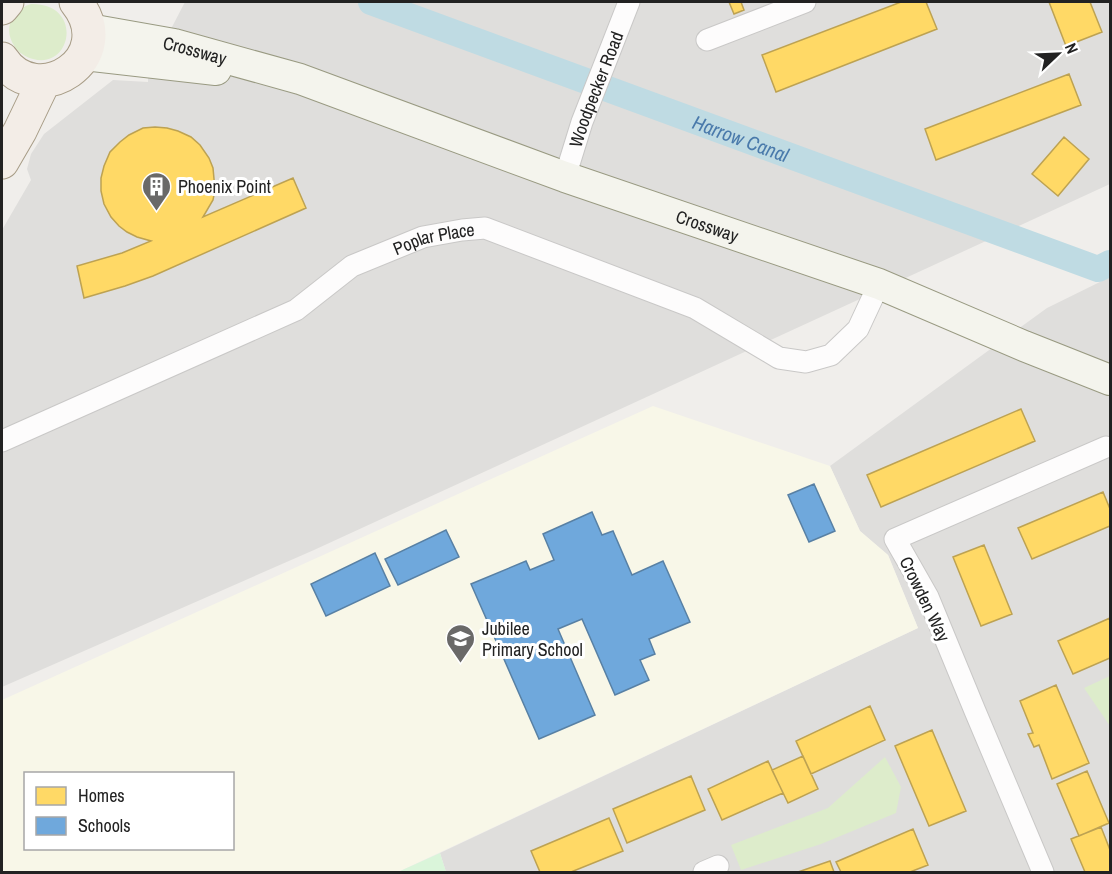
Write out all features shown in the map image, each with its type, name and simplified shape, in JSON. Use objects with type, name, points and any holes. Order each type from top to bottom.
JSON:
[{"type":"main road","points":[[2,8],[7,2]]},
{"type":"main road","points":[[2,59],[5,65],[18,75],[28,79],[44,81],[65,75],[74,68],[83,28]]},
{"type":"main road","points":[[2,162],[44,81]]},
{"type":"street","name":"Woodpecker Road","points":[[565,177],[582,122],[629,2]]},
{"type":"street","points":[[707,40],[805,2]]},
{"type":"street","name":"Crossway","points":[[83,28],[300,79],[565,177],[879,284],[1110,380]]},
{"type":"street","name":"Poplar Place","points":[[2,441],[296,310],[352,266],[423,237],[462,230],[485,228],[695,308],[779,358],[806,362],[831,355],[858,329],[879,284]]},
{"type":"street","name":"Crowden Way","points":[[1043,873],[928,597],[895,539],[1107,447]]},
{"type":"shaded area","points":[[185,2],[1110,2],[1110,184],[314,550],[2,687],[2,230],[31,180],[27,169],[31,154],[44,134],[113,80],[148,82],[148,73]]},
{"type":"shaded area","points":[[1110,277],[1110,872],[446,872],[440,853],[918,628],[888,555],[860,531],[830,466],[1047,308]]},
{"type":"shaded area","name":"Jubilee Primary School","points":[[653,406],[830,466],[860,531],[888,555],[918,628],[398,872],[2,872],[2,700]]},
{"type":"green space","points":[[31,4],[48,7],[59,14],[65,24],[66,35],[63,46],[57,55],[46,60],[25,56],[17,49],[9,34],[14,15]]},
{"type":"green space","points":[[1110,676],[1110,726],[1084,688]]},
{"type":"green space","points":[[885,757],[901,787],[896,813],[821,844],[741,870],[731,845],[828,808]]},
{"type":"green space","points":[[440,853],[446,872],[398,872]]},
{"type":"building: Homes","points":[[729,2],[741,2],[744,10],[734,14]]},
{"type":"building: Homes","points":[[901,2],[926,2],[937,29],[776,92],[762,55]]},
{"type":"building: Homes","points":[[1049,2],[1090,2],[1102,32],[1066,46]]},
{"type":"building: Homes","points":[[1069,74],[1081,105],[936,160],[925,129]]},
{"type":"building: Homes","name":"Phoenix Point","points":[[155,127],[178,131],[191,137],[209,158],[213,168],[215,190],[213,200],[203,217],[293,178],[306,208],[153,276],[84,298],[77,266],[122,253],[151,241],[127,232],[111,217],[104,204],[101,178],[110,152],[120,142],[143,128]]},
{"type":"building: Homes","points":[[1064,137],[1089,159],[1058,196],[1032,174]]},
{"type":"building: Homes","points":[[1021,409],[1035,441],[881,507],[867,475]]},
{"type":"building: Homes","points":[[1103,492],[1110,509],[1110,526],[1032,559],[1018,528]]},
{"type":"building: Homes","points":[[984,545],[1012,614],[981,626],[953,557]]},
{"type":"building: Homes","points":[[1110,618],[1110,658],[1073,674],[1058,641]]},
{"type":"building: Homes","points":[[1056,685],[1089,763],[1052,779],[1039,745],[1034,747],[1028,734],[1033,733],[1020,701]]},
{"type":"building: Homes","points":[[870,706],[885,740],[811,774],[796,741]]},
{"type":"building: Homes","points":[[932,730],[966,811],[929,826],[895,746]]},
{"type":"building: Homes","points":[[803,756],[818,789],[788,803],[772,770]]},
{"type":"building: Homes","points":[[768,761],[783,793],[722,820],[708,789]]},
{"type":"building: Homes","points":[[1087,771],[1109,823],[1079,836],[1057,784]]},
{"type":"building: Homes","points":[[691,776],[705,810],[627,843],[613,809]]},
{"type":"building: Homes","points":[[609,818],[623,851],[571,872],[540,872],[531,851]]},
{"type":"building: Homes","points":[[1101,827],[1110,850],[1110,872],[1085,872],[1071,839]]},
{"type":"building: Homes","points":[[913,829],[928,865],[910,872],[841,872],[836,862]]},
{"type":"building: Homes","points":[[830,861],[834,872],[798,872]]},
{"type":"building: Schools","points":[[814,484],[835,531],[809,542],[788,495]]},
{"type":"building: Schools","points":[[592,512],[602,535],[613,531],[632,575],[663,561],[690,622],[649,639],[655,654],[640,660],[649,680],[615,695],[582,619],[558,629],[595,715],[539,739],[471,584],[526,561],[530,570],[554,560],[543,534]]},
{"type":"building: Schools","points":[[446,530],[459,557],[398,585],[385,559]]},
{"type":"building: Schools","points":[[375,553],[390,586],[326,616],[311,584]]},
{"type":"waterway","name":"Harrow Canal","points":[[371,2],[1098,269],[1110,263]]},
{"type":"place","name":"Phoenix Point","points":[[157,212]]},
{"type":"place","name":"Jubilee Primary School","points":[[461,664]]}]
